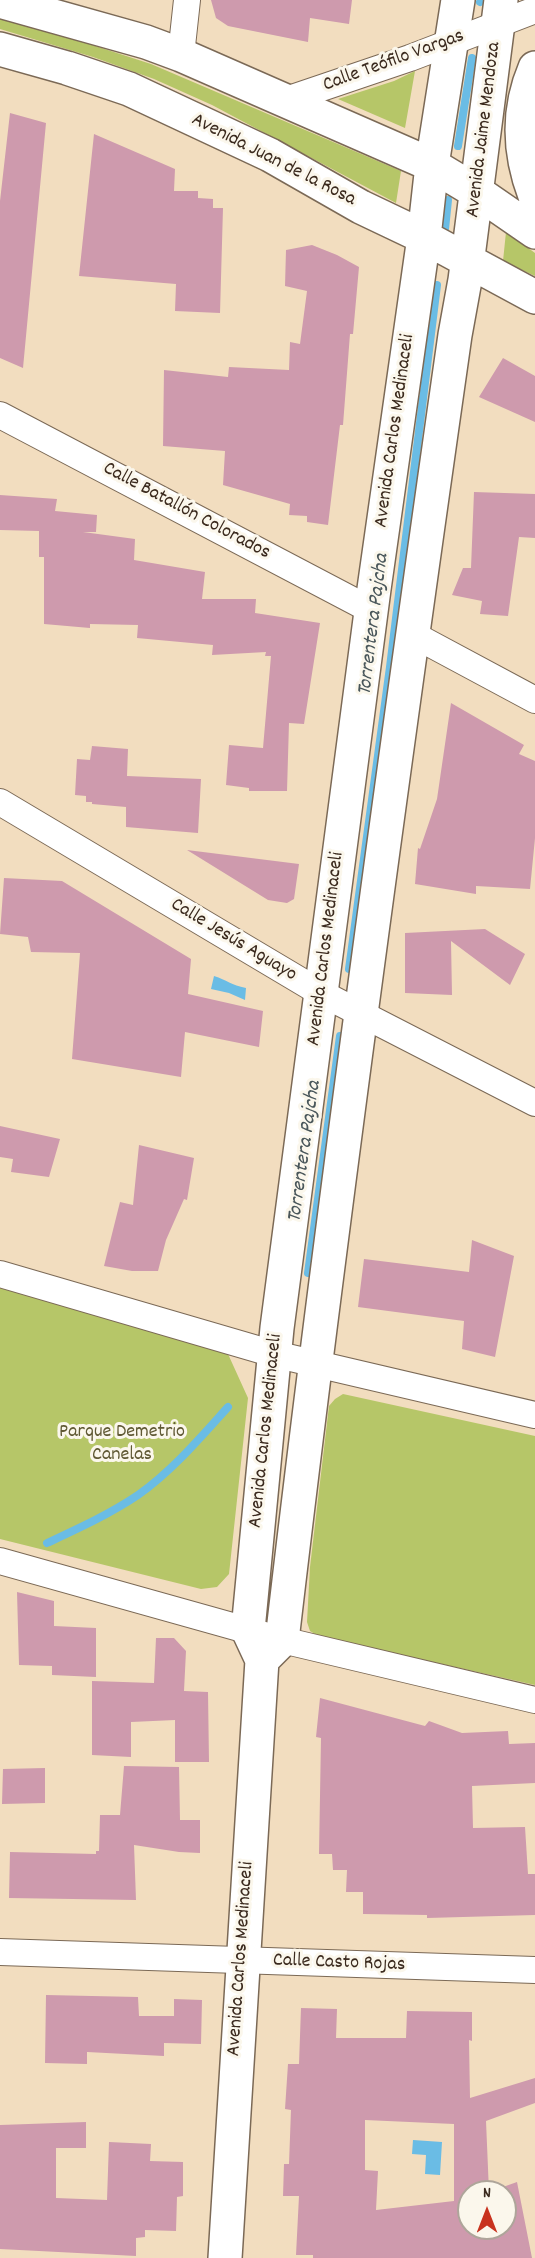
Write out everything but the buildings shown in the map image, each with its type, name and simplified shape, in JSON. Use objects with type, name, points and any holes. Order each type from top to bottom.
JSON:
[{"type":"main road","points":[[0,0],[146,42],[286,100],[432,165],[477,192],[535,232]]},
{"type":"main road","points":[[424,237],[432,165],[458,0]]},
{"type":"main road","name":"Avenida Jaime Mendoza","points":[[468,260],[500,12]]},
{"type":"main road","name":"Avenida Juan de la Rosa","points":[[0,49],[129,89],[270,155],[361,207],[424,237],[535,297]]},
{"type":"main road","points":[[535,68],[523,110],[522,142],[527,173],[535,196]]},
{"type":"main road","name":"Avenida Carlos Medinaceli","points":[[272,1650],[248,1630],[274,1354],[371,610],[424,237]]},
{"type":"main road","name":"Avenida Carlos Medinaceli","points":[[225,2258],[242,1961],[272,1650],[315,1364],[412,634],[468,260]]},
{"type":"street","points":[[181,55],[187,0]]},
{"type":"street","name":"Calle Teófilo Vargas","points":[[286,100],[451,42],[500,12],[535,10]]},
{"type":"street","name":"Calle Batallón Colorados","points":[[0,415],[371,610]]},
{"type":"street","points":[[412,634],[535,700]]},
{"type":"street","name":"Calle Jesús Aguayo","points":[[0,802],[321,993],[535,1103]]},
{"type":"street","points":[[0,1275],[274,1354],[535,1416]]},
{"type":"street","points":[[0,1561],[248,1630]]},
{"type":"street","points":[[272,1650],[535,1700]]},
{"type":"street","name":"Calle Casto Rojas","points":[[0,1952],[535,1970]]},
{"type":"green space","points":[[0,18],[151,64],[401,171],[396,203],[212,105],[154,79],[93,57],[0,29]]},
{"type":"green space","points":[[415,71],[405,128],[338,99],[394,81]]},
{"type":"green space","points":[[506,232],[535,253],[535,276],[503,261]]},
{"type":"green space","name":"Parque Demetrio Canelas","points":[[0,1285],[212,1341],[228,1354],[248,1398],[229,1574],[217,1587],[201,1589],[0,1539]]},
{"type":"green space","points":[[343,1394],[535,1436],[535,1685],[318,1636],[310,1631],[307,1622],[310,1567],[329,1406]]},
{"type":"water","points":[[214,976],[246,988],[245,1000],[211,989]]},
{"type":"water","points":[[413,2140],[442,2142],[440,2175],[425,2174],[426,2155],[412,2154]]},
{"type":"waterway","name":"Torrentera Pajcha","points":[[458,146],[472,58]]},
{"type":"waterway","name":"Torrentera Pajcha","points":[[445,229],[448,200]]},
{"type":"waterway","name":"Torrentera Pajcha","points":[[349,969],[390,667],[437,285]]},
{"type":"waterway","name":"Torrentera Pajcha","points":[[308,1273],[340,1036]]},
{"type":"waterway","name":"Torrentera Pajcha","points":[[47,1543],[105,1515],[150,1486],[174,1465],[228,1407]]}]
